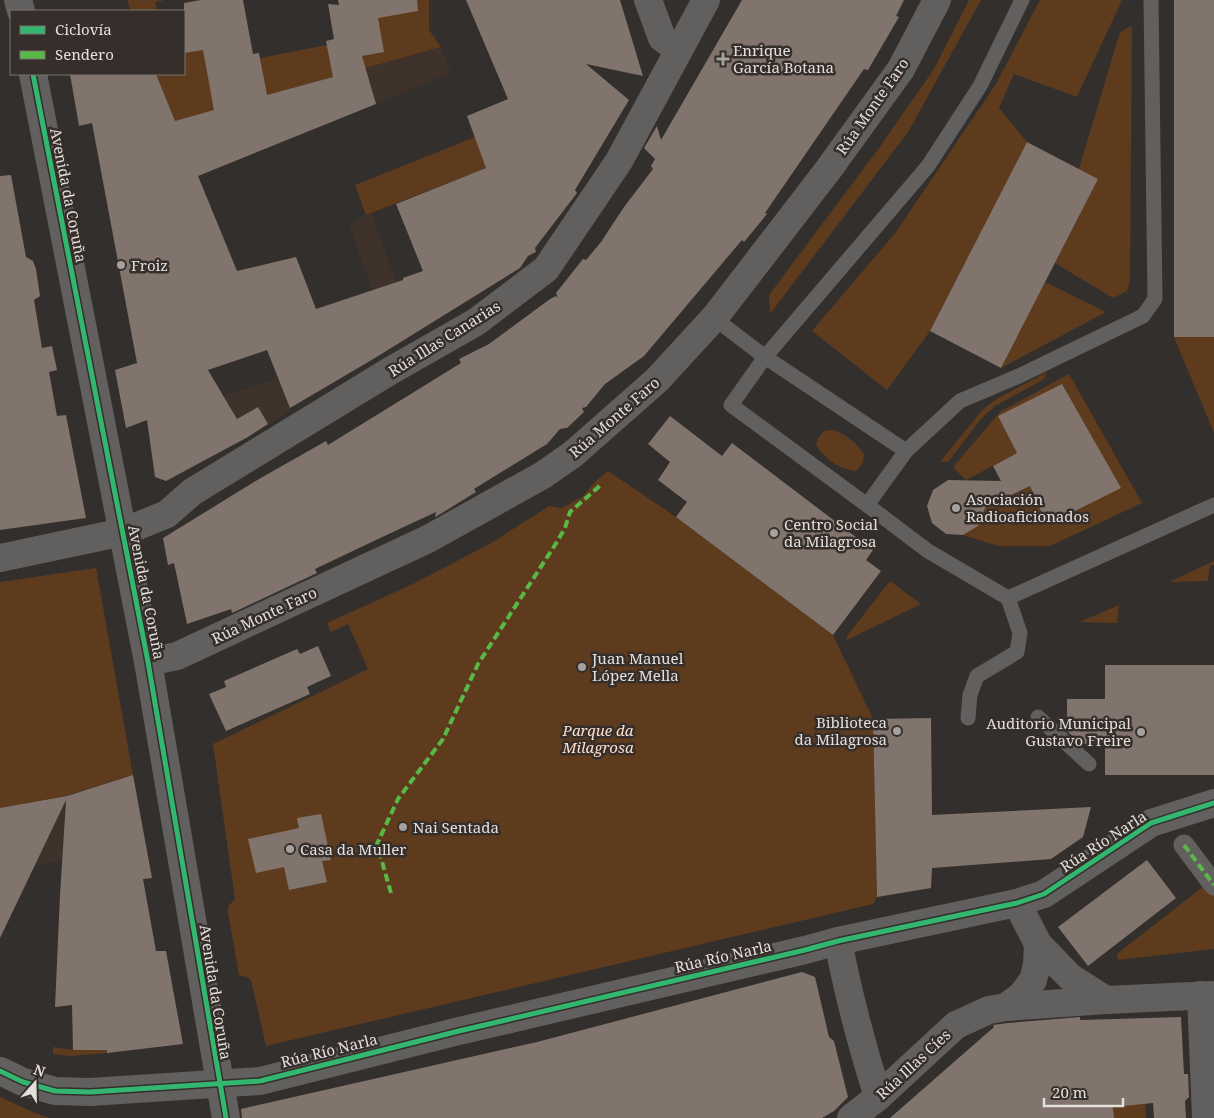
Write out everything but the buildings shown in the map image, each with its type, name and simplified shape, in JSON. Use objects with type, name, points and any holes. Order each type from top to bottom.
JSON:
[{"type":"street","points":[[648,0],[662,38],[678,49]]},
{"type":"street","name":"Rúa Illas Canarias","points":[[0,558],[123,532],[168,514],[192,492],[390,371],[476,322],[546,269],[619,161],[706,0]]},
{"type":"street","name":"Rúa Monte Faro","points":[[148,662],[177,656],[428,539],[543,474],[573,454],[657,380],[714,318],[828,170],[901,69],[937,0]]},
{"type":"street","name":"Avenida da Coruña","points":[[33,75],[148,662],[218,1083],[226,1118]]},
{"type":"street","name":"Rúa Río Narla","points":[[0,1071],[22,1082],[55,1091],[90,1092],[260,1080],[838,941],[1017,903],[1044,894],[1151,823],[1214,803]]},
{"type":"street","points":[[1184,845],[1214,885]]},
{"type":"street","points":[[1017,903],[1038,944],[1070,977],[1106,1000]]},
{"type":"street","points":[[838,941],[870,1073],[878,1097]]},
{"type":"street","name":"Rúa Illas Cíes","points":[[1006,1007],[1022,995],[1033,980],[1037,965],[1038,944]]},
{"type":"street","points":[[1206,1118],[1208,995]]},
{"type":"street","name":"Rúa Illas Cíes","points":[[852,1118],[878,1097],[956,1025],[989,1010],[1006,1007],[1106,1000],[1208,995]]},
{"type":"lane","points":[[968,718],[970,694],[977,676],[1017,652],[1020,633],[1008,598],[928,551],[731,405],[765,357],[928,166],[980,86],[1022,0]]},
{"type":"lane","points":[[867,505],[906,451],[960,401],[1019,376],[1143,316],[1155,299],[1150,0]]},
{"type":"lane","points":[[714,318],[765,357],[906,451]]},
{"type":"lane","points":[[1008,598],[1214,505]]},
{"type":"lane","points":[[1038,717],[1089,764]]},
{"type":"shaded area","points":[[441,47],[451,73],[109,213],[98,153],[180,138],[175,121]]},
{"type":"shaded area","points":[[371,213],[400,291],[377,303],[349,224]]},
{"type":"shaded area","points":[[278,378],[291,410],[248,437],[223,396]]},
{"type":"shaded area","points":[[65,796],[62,861],[35,866],[0,938],[0,808]]},
{"type":"green space","points":[[127,0],[165,0],[155,2],[157,10],[131,10]]},
{"type":"green space","points":[[416,0],[429,0],[429,30],[441,47],[175,121],[156,75],[185,75],[185,45],[209,40],[263,74],[260,58],[327,45],[370,11]]},
{"type":"green space","points":[[969,0],[981,0],[908,132],[770,314],[769,295],[879,148],[934,69]]},
{"type":"green space","points":[[1040,0],[1122,0],[1077,97],[1014,74],[999,108],[1027,142],[930,331],[887,390],[812,331],[896,232],[996,84]]},
{"type":"green space","points":[[1132,26],[1130,280],[1127,291],[1113,298],[1055,263],[1098,179],[1079,169],[1120,32]]},
{"type":"green space","points":[[475,137],[486,168],[366,215],[355,185]]},
{"type":"green space","points":[[1045,282],[1106,312],[1001,368]]},
{"type":"green space","points":[[1174,337],[1214,337],[1214,433]]},
{"type":"green space","points":[[1047,372],[1044,379],[995,406],[981,419],[948,462],[940,462],[983,409],[998,398]]},
{"type":"green space","points":[[1069,374],[1142,503],[1050,546],[998,546],[963,535],[980,520],[983,511],[982,499],[1004,488],[1009,497],[1030,486],[1048,525],[1120,488],[1062,384],[999,416],[1017,453],[966,480],[953,467],[1000,412]]},
{"type":"green space","points":[[832,430],[850,439],[864,454],[863,463],[856,471],[844,468],[833,462],[816,445],[818,438],[824,431]]},
{"type":"green space","name":"Parque da Milagrosa","points":[[608,471],[676,517],[833,635],[873,719],[877,897],[873,904],[266,1046],[251,980],[239,975],[228,912],[229,905],[235,899],[213,744],[368,669],[348,624],[331,632],[327,623],[413,584],[493,542],[549,506],[562,508],[582,497]]},
{"type":"green space","points":[[1214,561],[1214,565],[1210,565],[1208,581],[1169,582]]},
{"type":"green space","points":[[96,568],[133,775],[65,796],[0,808],[0,582]]},
{"type":"green space","points":[[890,581],[921,604],[847,640],[847,636]]},
{"type":"green space","points":[[1119,605],[1117,623],[1080,622]]},
{"type":"green space","points":[[1209,882],[1214,888],[1214,949],[1118,960],[1117,954]]},
{"type":"green space","points":[[53,1047],[73,1050],[107,1050],[107,1053],[71,1056],[53,1054]]},
{"type":"green space","points":[[1144,1076],[1146,1118],[1114,1118],[1111,1078]]},
{"type":"green space","points":[[0,1097],[35,1113],[50,1118],[0,1118]]},
{"type":"marked path","points":[[391,893],[377,844],[398,799],[443,739],[478,664],[555,545],[565,528],[570,512],[602,484]]},
{"type":"marked path","points":[[1184,845],[1214,885]]},
{"type":"cycle path","points":[[33,75],[148,662],[226,1118]]},
{"type":"cycle path","points":[[0,1071],[23,1082],[55,1091],[90,1092],[260,1081],[459,1031],[838,941],[1017,903],[1044,894],[1151,823],[1214,803]]},
{"type":"place","name":"Enrique García Botana","points":[[723,59]]},
{"type":"place","name":"Froiz","points":[[121,265]]},
{"type":"place","name":"Asociación Radioaficionados","points":[[956,508]]},
{"type":"place","name":"Centro Social da Milagrosa","points":[[774,533]]},
{"type":"place","name":"Juan Manuel López Mella","points":[[582,667]]},
{"type":"place","name":"Biblioteca da Milagrosa","points":[[897,731]]},
{"type":"place","name":"Auditorio Municipal Gustavo Freire","points":[[1141,732]]},
{"type":"place","name":"Nai Sentada","points":[[403,827]]},
{"type":"place","name":"Casa da Muller","points":[[290,849]]}]
